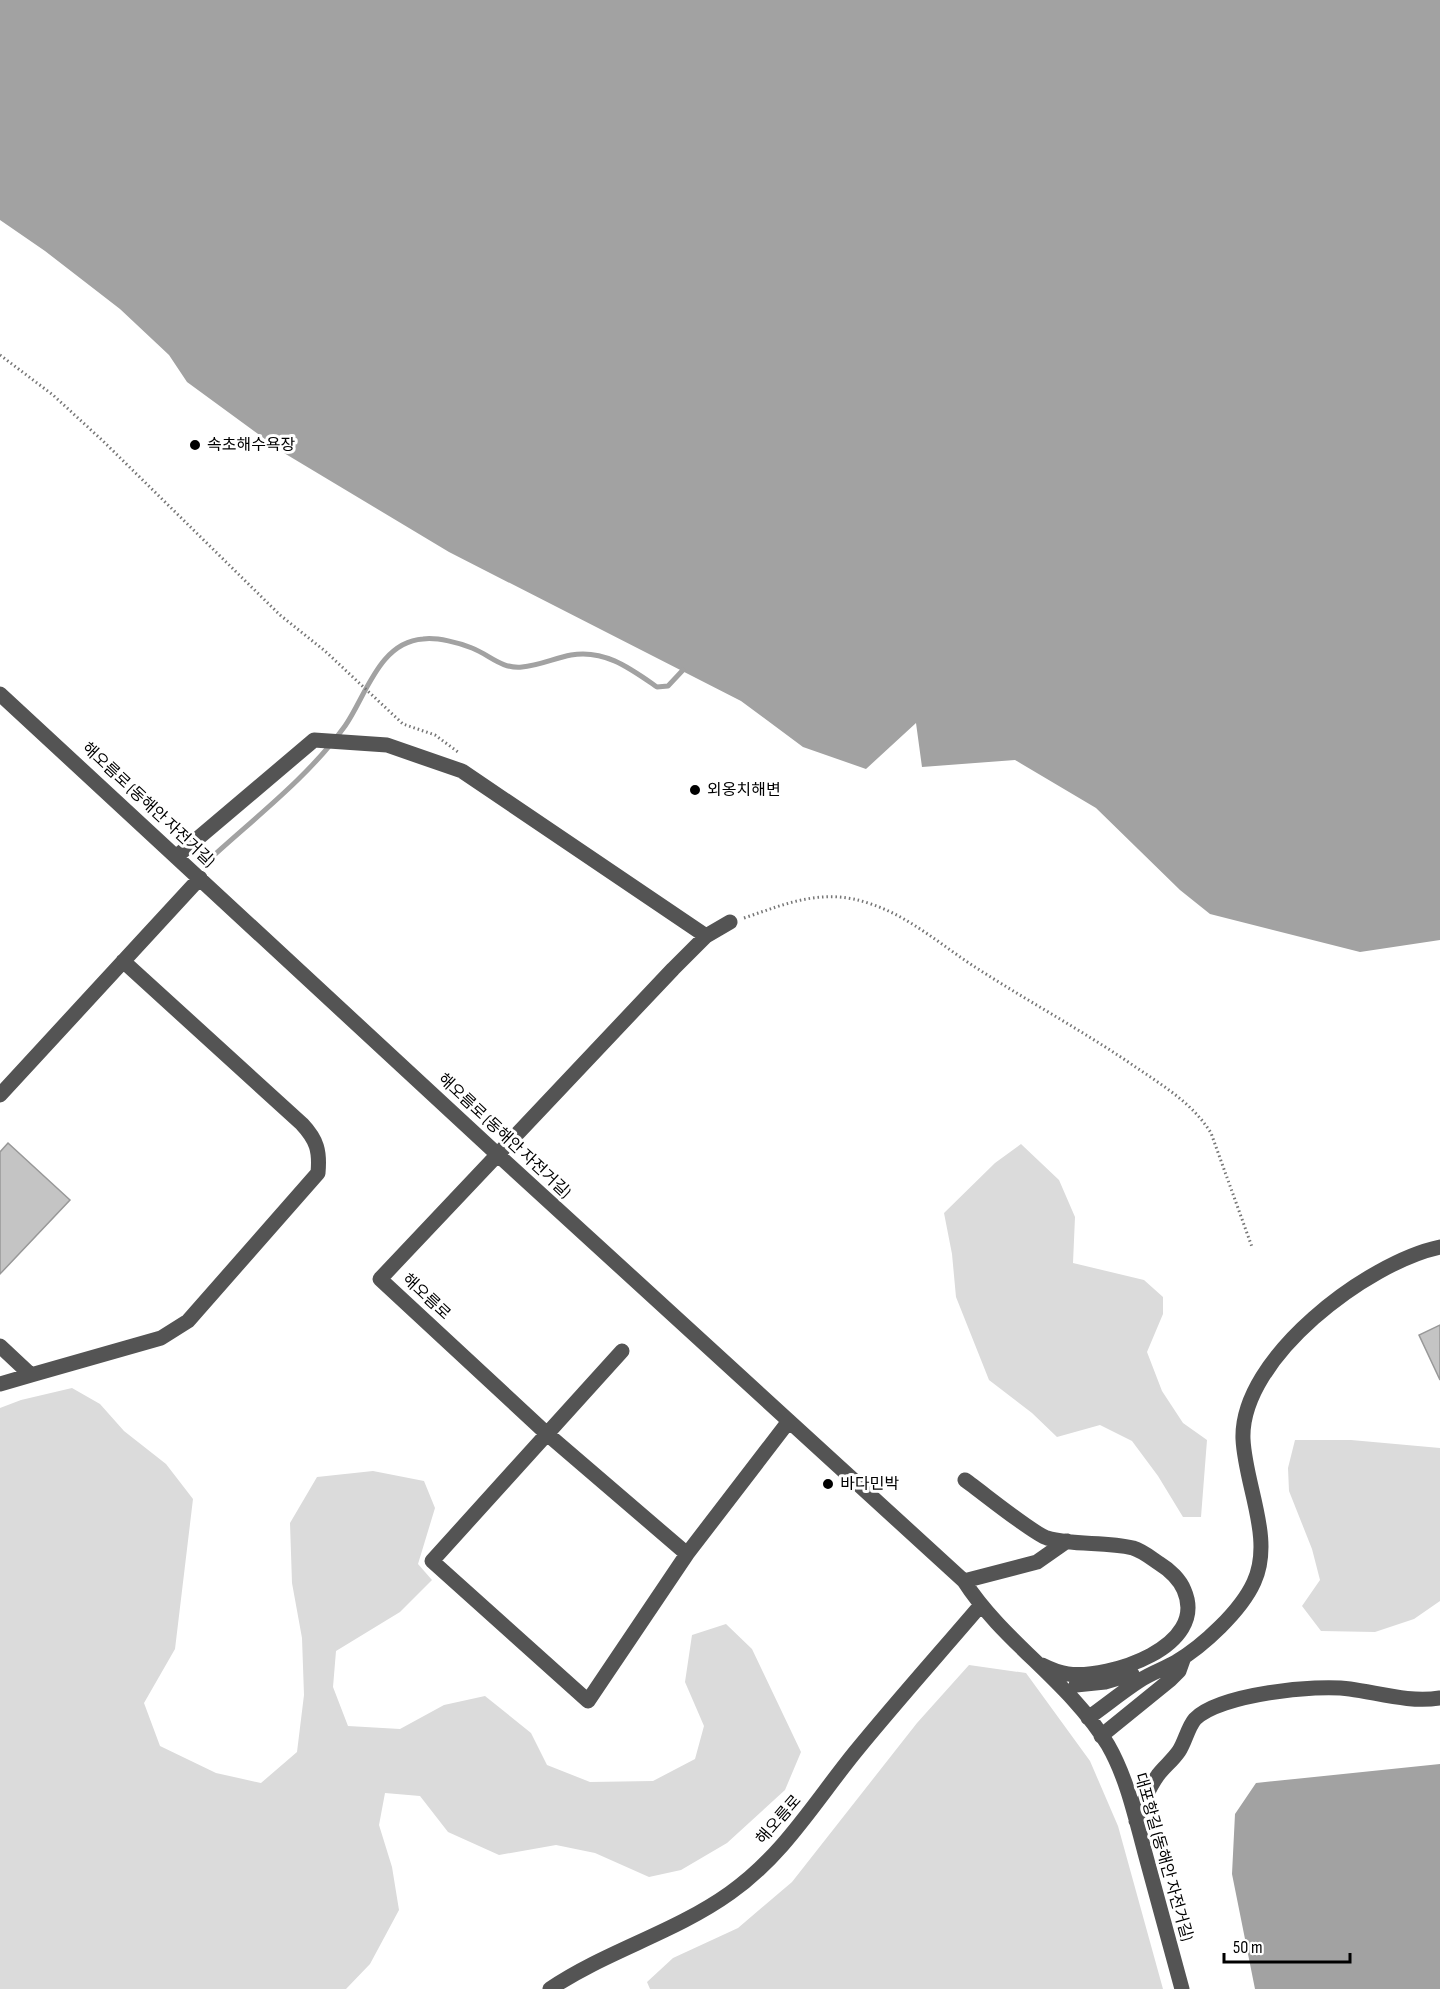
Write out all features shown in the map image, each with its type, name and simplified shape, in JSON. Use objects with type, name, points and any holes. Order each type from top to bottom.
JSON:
[{"type":"street","name":"해오름로 (동해안 자전거길)","points":[[0,694],[497,1154],[964,1581],[980,1606]]},
{"type":"street","points":[[177,856],[314,740],[387,745],[462,771],[706,936]]},
{"type":"street","points":[[0,1095],[200,878]]},
{"type":"street","points":[[497,1154],[706,936],[730,922]]},
{"type":"street","points":[[0,1384],[161,1338],[174,1332],[188,1321],[318,1173],[319,1147],[315,1138],[123,961]]},
{"type":"street","name":"해오름로","points":[[497,1154],[380,1279],[546,1433]]},
{"type":"street","points":[[1088,1718],[1139,1681],[1185,1655],[1239,1606],[1254,1581],[1263,1555],[1245,1465],[1243,1436],[1248,1409],[1260,1382],[1274,1360],[1309,1323],[1348,1290],[1376,1273],[1440,1247]]},
{"type":"street","points":[[0,1346],[31,1375]]},
{"type":"street","points":[[622,1351],[432,1561],[588,1701],[687,1554],[789,1420]]},
{"type":"street","points":[[546,1433],[687,1554]]},
{"type":"street","points":[[965,1480],[1045,1538],[1131,1548],[1164,1566],[1184,1587],[1188,1609],[1181,1631],[1161,1650],[1121,1667],[1084,1674],[1066,1674],[1038,1663]]},
{"type":"street","points":[[964,1581],[1036,1562],[1067,1541]]},
{"type":"street","name":"해오름로","points":[[550,1989],[576,1972],[699,1912],[750,1877],[809,1814],[854,1753],[980,1606]]},
{"type":"street","name":"대포항길 (동해안 자전거길)","points":[[980,1606],[1038,1663],[1088,1718],[1101,1736],[1125,1782],[1182,1989]]},
{"type":"street","points":[[1050,1676],[1066,1684],[1092,1684],[1120,1678],[1185,1655]]},
{"type":"street","points":[[1101,1736],[1170,1680],[1179,1671],[1185,1655]]},
{"type":"street","points":[[1136,1821],[1157,1776],[1178,1752],[1196,1719],[1226,1702],[1284,1690],[1347,1688],[1390,1696],[1428,1700],[1440,1698]]},
{"type":"path","points":[[0,355],[53,396],[103,441],[280,615],[325,651],[387,709]]},
{"type":"path","points":[[730,922],[824,895],[870,903],[917,926],[975,967],[1095,1038],[1173,1092],[1201,1116],[1219,1155],[1252,1246]]},
{"type":"shaded area","points":[[0,0],[1440,0],[1440,940],[1360,952],[1210,914],[1180,890],[1096,808],[1015,760],[922,767],[916,723],[866,769],[803,747],[741,701],[449,552],[284,453],[187,382],[169,355],[120,309],[45,251],[0,220]]},
{"type":"shaded area","points":[[1021,1144],[1059,1180],[1075,1217],[1073,1263],[1144,1280],[1163,1297],[1163,1314],[1147,1352],[1162,1391],[1183,1423],[1207,1440],[1201,1517],[1183,1517],[1158,1476],[1132,1441],[1100,1425],[1057,1437],[1032,1413],[989,1380],[956,1297],[952,1254],[944,1213],[995,1163]]},
{"type":"shaded area","points":[[72,1388],[100,1404],[124,1431],[166,1464],[193,1499],[175,1649],[144,1703],[160,1746],[216,1773],[261,1783],[297,1752],[304,1695],[302,1638],[292,1583],[290,1523],[317,1477],[373,1471],[424,1481],[435,1508],[418,1564],[432,1580],[400,1612],[336,1651],[333,1687],[348,1726],[400,1729],[444,1705],[485,1696],[531,1733],[547,1765],[590,1782],[653,1781],[695,1759],[704,1726],[685,1682],[692,1635],[726,1624],[752,1649],[801,1752],[785,1790],[727,1843],[681,1870],[649,1877],[595,1853],[556,1845],[499,1855],[448,1832],[420,1796],[385,1793],[379,1825],[392,1867],[399,1910],[370,1964],[346,1989],[0,1989],[0,1408],[21,1400]]},
{"type":"shaded area","points":[[1295,1440],[1351,1440],[1440,1448],[1440,1601],[1414,1619],[1375,1632],[1321,1631],[1302,1606],[1320,1580],[1312,1549],[1289,1491],[1288,1468]]},
{"type":"shaded area","points":[[969,1665],[1026,1673],[1090,1761],[1118,1826],[1163,1989],[650,1989],[647,1982],[673,1958],[738,1928],[792,1882],[917,1723]]},
{"type":"shaded area","points":[[1440,1764],[1440,1989],[1255,1989],[1232,1874],[1235,1814],[1256,1783]]},
{"type":"building","points":[[8,1143],[70,1200],[0,1274],[0,1152]]},
{"type":"building","points":[[1440,1325],[1440,1380],[1419,1335]]},
{"type":"waterway","points":[[212,857],[282,795],[315,762],[345,726],[375,672],[395,650],[408,642],[435,639],[461,644],[502,664],[515,667],[534,665],[571,655],[595,655],[617,662],[657,687],[668,686],[683,670]]},
{"type":"place","name":"속초해수욕장","points":[[195,445]]},
{"type":"place","name":"외옹치해변","points":[[695,790]]},
{"type":"place","name":"바다민박","points":[[828,1484]]}]
